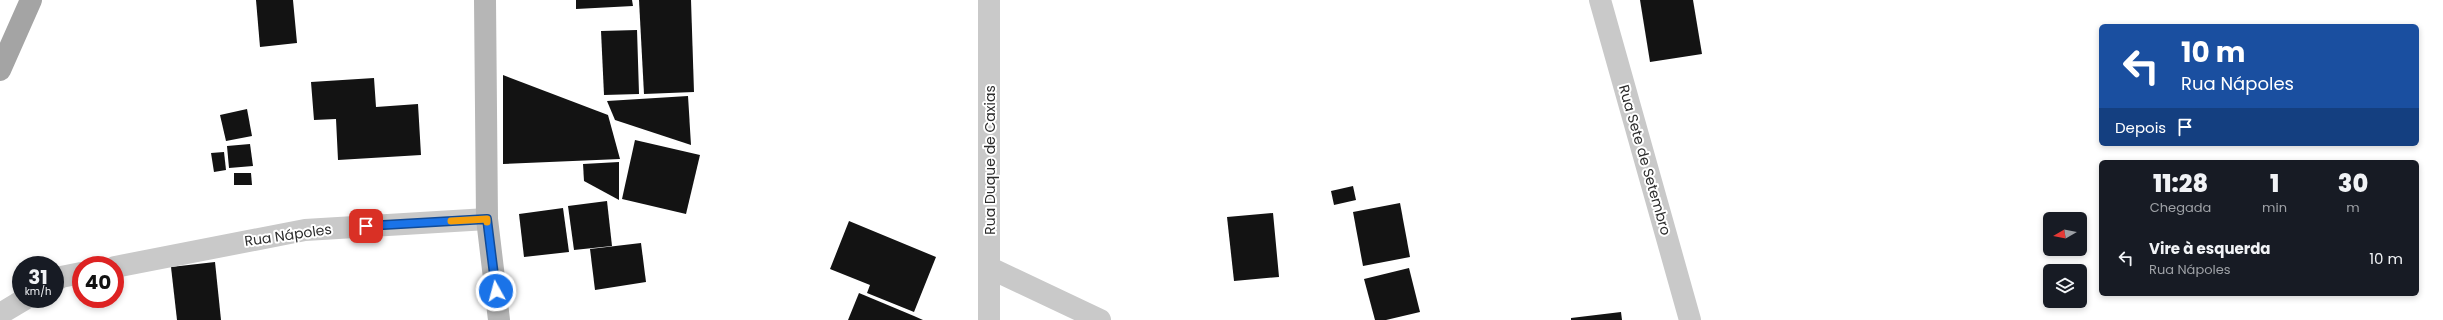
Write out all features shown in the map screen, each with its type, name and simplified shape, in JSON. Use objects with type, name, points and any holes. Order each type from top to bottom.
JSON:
[{"type":"main road","points":[[0,70],[31,0]]},
{"type":"street","points":[[485,0],[487,219],[499,320]]},
{"type":"street","name":"Rua Duque de Caxias","points":[[989,0],[989,320]]},
{"type":"street","name":"Rua Sete de Setembro","points":[[1600,0],[1690,320]]},
{"type":"street","name":"Rua Nápoles","points":[[124,265],[305,230],[487,219]]},
{"type":"street","points":[[990,268],[1100,320]]},
{"type":"street","points":[[0,314],[12,307]]},
{"type":"building","points":[[256,0],[293,0],[297,43],[260,47]]},
{"type":"building","points":[[576,0],[632,0],[633,6],[576,9]]},
{"type":"building","points":[[639,0],[691,0],[694,92],[644,94]]},
{"type":"building","points":[[1640,0],[1693,0],[1702,54],[1650,62]]},
{"type":"building","points":[[637,30],[639,94],[604,95],[601,31]]},
{"type":"building","points":[[503,75],[608,115],[620,159],[503,164]]},
{"type":"building","points":[[374,78],[376,107],[418,104],[421,155],[338,160],[336,119],[314,120],[311,82]]},
{"type":"building","points":[[688,96],[691,145],[615,120],[607,101]]},
{"type":"building","points":[[247,109],[252,136],[226,141],[220,115]]},
{"type":"building","points":[[635,140],[700,155],[686,214],[622,199]]},
{"type":"building","points":[[250,144],[253,166],[229,168],[227,146]]},
{"type":"building","points":[[224,152],[226,170],[214,172],[211,153]]},
{"type":"building","points":[[619,162],[619,200],[584,181],[583,164]]},
{"type":"building","points":[[234,173],[251,173],[252,185],[234,185]]},
{"type":"building","points":[[1353,186],[1356,200],[1334,205],[1331,191]]},
{"type":"building","points":[[607,201],[612,246],[574,250],[568,206]]},
{"type":"building","points":[[1400,203],[1410,257],[1363,266],[1353,212]]},
{"type":"building","points":[[563,208],[569,252],[524,257],[519,214]]},
{"type":"building","points":[[1273,213],[1279,277],[1234,281],[1227,217]]},
{"type":"building","points":[[849,221],[936,257],[914,312],[867,293],[870,285],[830,269]]},
{"type":"building","points":[[641,243],[646,282],[595,290],[590,249]]},
{"type":"building","points":[[215,262],[221,320],[177,320],[171,267]]},
{"type":"building","points":[[1409,268],[1420,312],[1386,320],[1375,320],[1364,279]]},
{"type":"building","points":[[859,293],[914,316],[923,320],[848,320]]},
{"type":"building","points":[[1621,312],[1622,320],[1571,320],[1571,318]]},
{"type":"slow traffic","points":[[451,221],[487,219],[487,222]]},
{"type":"route","points":[[366,226],[487,219],[496,291]]}]
